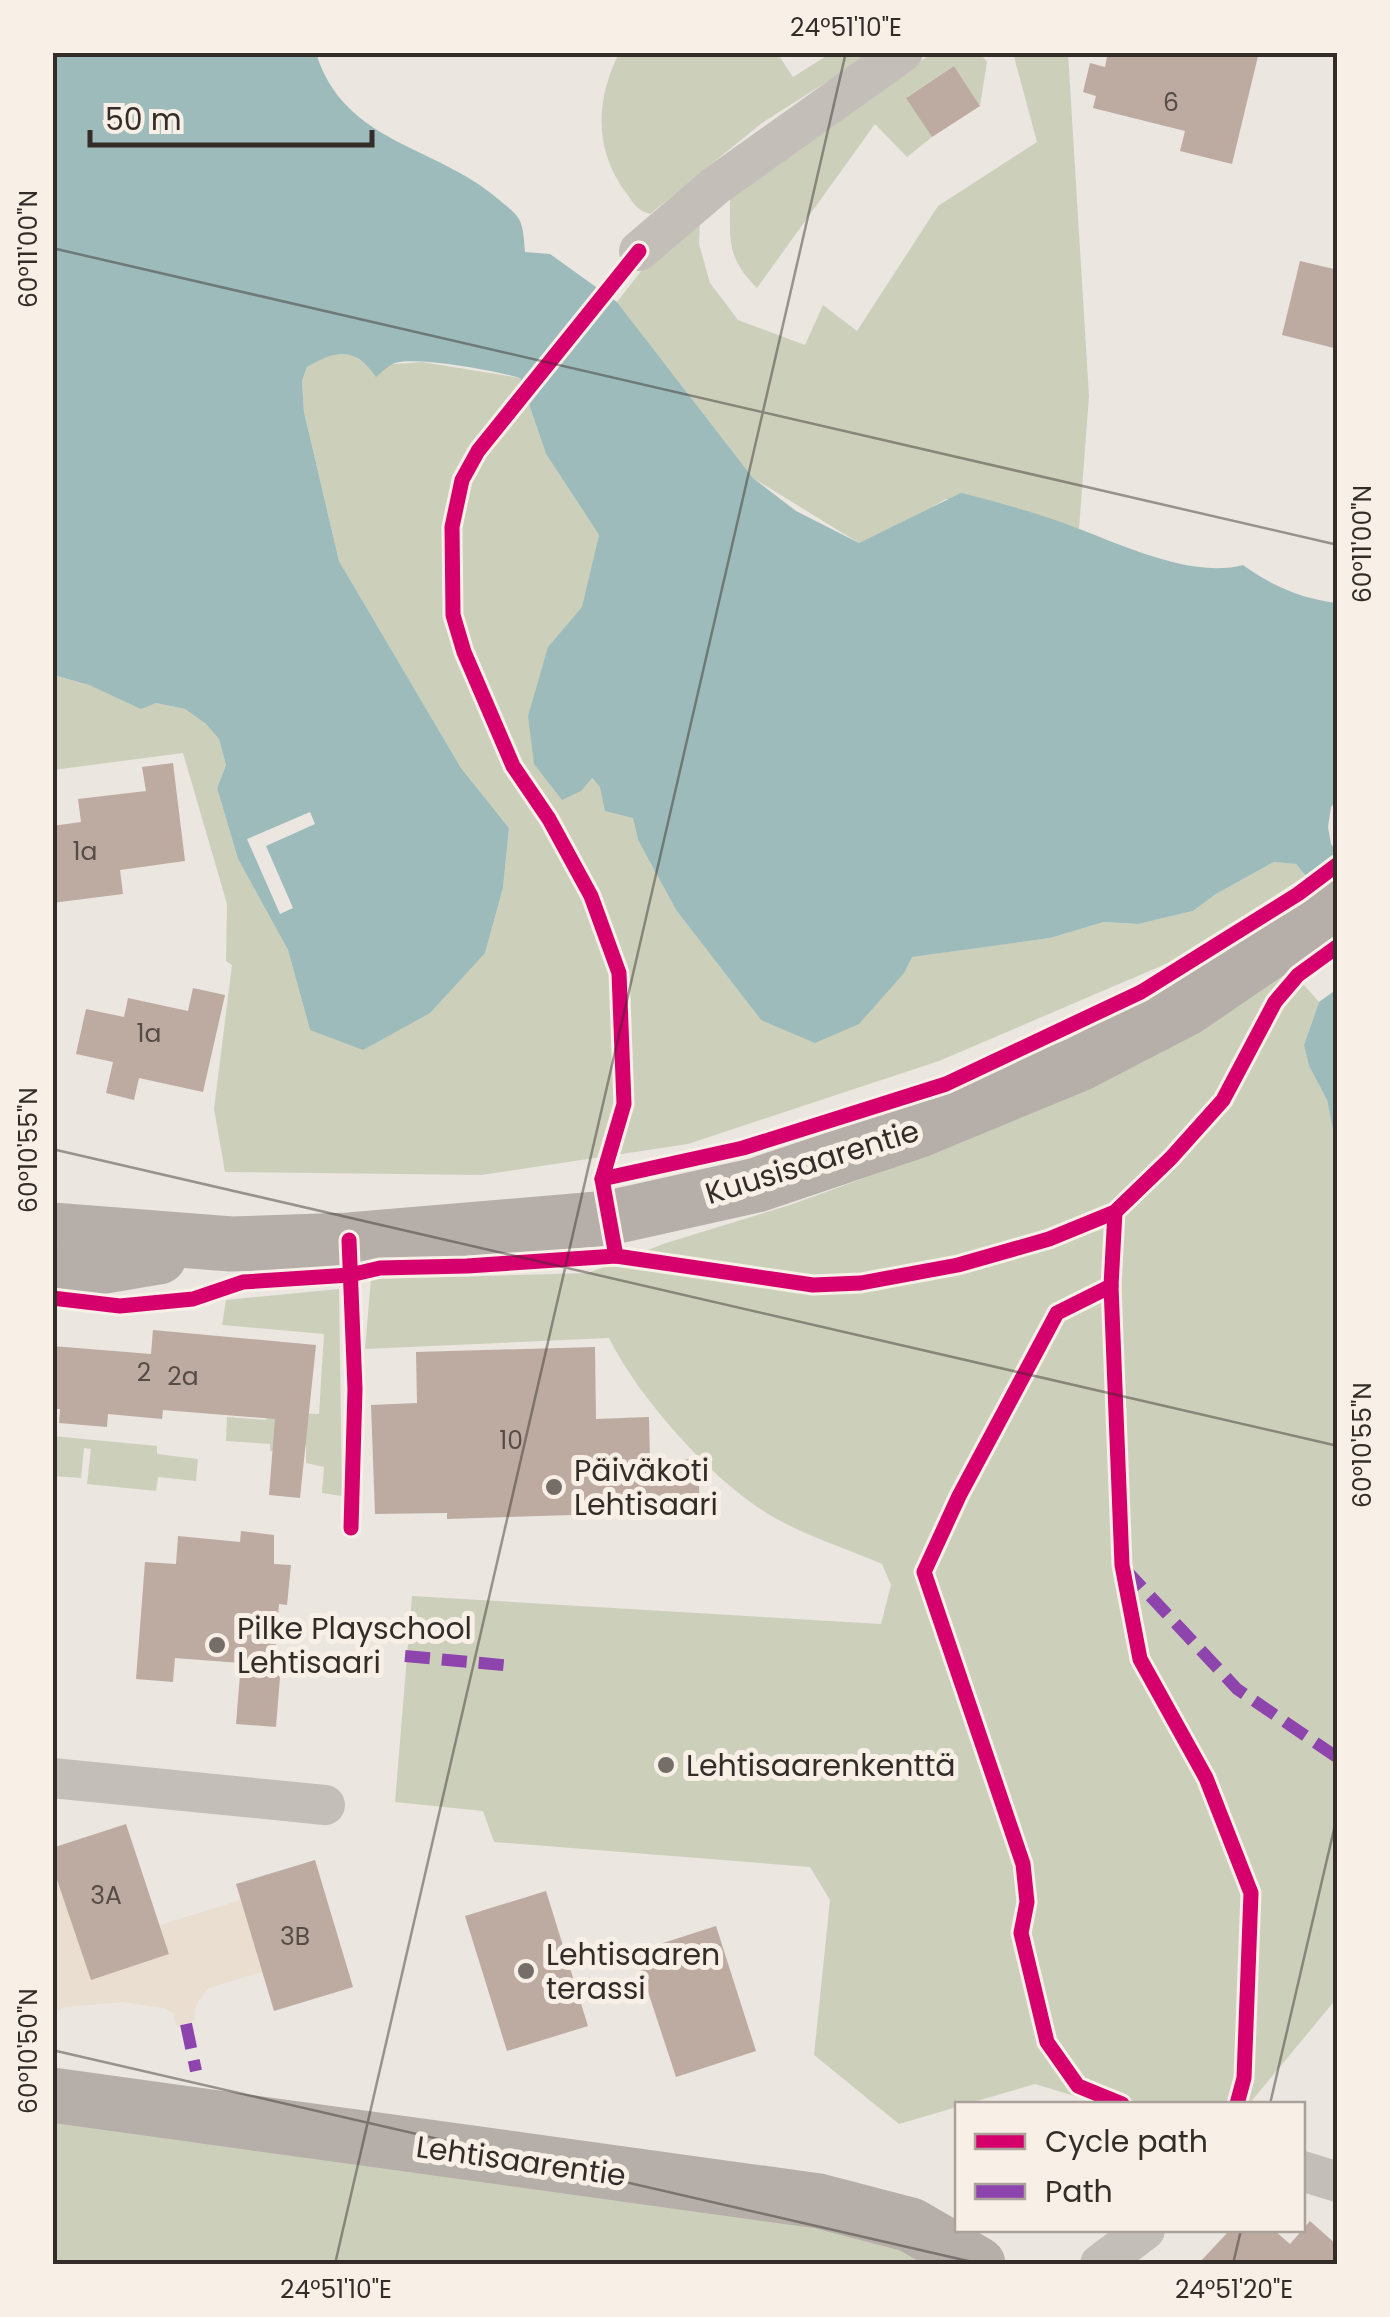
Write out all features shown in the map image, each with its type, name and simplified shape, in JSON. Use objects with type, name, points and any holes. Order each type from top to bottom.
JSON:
[{"type":"main road","name":"Kuusisaarentie","points":[[52,1230],[231,1244],[349,1240],[609,1218],[757,1185],[917,1132],[1079,1064],[1186,1008],[1329,912]]},
{"type":"main road","name":"Kuusisaarentie","points":[[52,1276],[231,1244]]},
{"type":"main road","name":"Lehtisaarentie","points":[[52,2095],[819,2202],[911,2225],[978,2264]]},
{"type":"street","points":[[639,250],[704,196],[902,52]]},
{"type":"street","points":[[52,1778],[325,1805]]},
{"type":"street","points":[[1305,2172],[1338,2182]]},
{"type":"street","points":[[1100,2264],[1142,2232]]},
{"type":"green space","points":[[619,53],[777,53],[793,77],[831,53],[872,53],[762,123],[650,214],[637,207],[616,178],[604,143],[605,89]]},
{"type":"green space","points":[[932,53],[980,53],[987,62],[980,106],[954,66],[907,97],[932,137],[907,157],[875,124],[757,288],[735,257],[730,237],[730,199]]},
{"type":"green space","points":[[1013,53],[1068,53],[1089,396],[1079,529],[946,499],[859,543],[753,478],[617,302],[649,261],[700,214],[699,244],[710,283],[738,320],[805,345],[823,305],[857,331],[938,206],[1037,142]]},
{"type":"green space","points":[[349,353],[369,366],[422,362],[520,378],[546,454],[599,535],[583,607],[548,647],[591,778],[633,817],[638,840],[676,910],[761,1020],[903,973],[911,957],[1050,938],[1104,922],[1138,924],[1193,911],[1274,862],[1296,864],[1305,876],[1182,957],[939,1061],[688,1144],[481,1175],[225,1172],[214,1109],[232,965],[226,961],[227,904],[183,753],[53,770],[52,675],[89,685],[141,708],[156,703],[185,709],[219,739],[226,765],[217,788],[238,859],[288,950],[310,1030],[485,953],[503,888],[509,828],[461,768],[339,561],[304,412],[302,381],[307,367],[328,354]]},
{"type":"green space","points":[[1289,968],[1319,1002],[1304,1045],[1309,1066],[1327,1100],[1338,1149],[1337,1998],[1251,2102],[1094,2102],[1035,2084],[974,2102],[955,2102],[955,2108],[899,2124],[814,2055],[830,1900],[810,1867],[494,1842],[483,1811],[395,1802],[412,1596],[881,1624],[891,1585],[882,1564],[788,1525],[728,1484],[659,1413],[609,1338],[365,1349],[371,1279],[588,1273],[958,1144]]},
{"type":"green space","points":[[339,1289],[342,1496],[322,1493],[324,1467],[306,1463],[306,1445],[292,1443],[291,1450],[270,1451],[270,1444],[226,1441],[227,1417],[266,1420],[268,1412],[319,1414],[324,1334],[222,1325],[226,1300]]},
{"type":"green space","points":[[52,1436],[157,1446],[157,1454],[198,1459],[196,1481],[158,1477],[156,1491],[87,1484],[91,1449],[84,1448],[81,1478],[53,1476]]},
{"type":"green space","points":[[53,2113],[852,2229],[942,2264],[53,2264]]},
{"type":"shaded area","points":[[52,1865],[169,1954],[160,1925],[241,1900],[262,1972],[209,1988],[198,2001],[195,2020],[177,2027],[173,2013],[164,2008],[122,2002],[65,2007],[57,2011],[53,2021]]},
{"type":"water","points":[[53,53],[316,53],[329,83],[348,107],[394,140],[474,181],[518,218],[525,252],[550,254],[617,302],[753,478],[796,511],[859,543],[961,493],[1046,517],[1174,562],[1221,568],[1243,565],[1288,590],[1337,603],[1338,799],[1331,807],[1328,827],[1337,852],[1337,915],[1296,864],[1274,862],[1193,911],[1138,924],[1104,922],[1050,938],[912,957],[904,973],[859,1024],[815,1043],[761,1020],[676,910],[638,840],[633,818],[605,811],[600,787],[592,778],[581,791],[562,800],[534,764],[528,716],[548,647],[582,607],[599,535],[546,454],[520,378],[420,361],[395,363],[376,377],[360,360],[344,354],[307,367],[302,381],[304,412],[339,561],[461,768],[509,828],[503,888],[485,953],[430,1013],[363,1050],[310,1030],[288,950],[238,859],[217,788],[226,765],[219,739],[185,709],[156,703],[141,709],[89,685],[53,675]]},
{"type":"water","points":[[1337,989],[1337,1149],[1327,1100],[1309,1066],[1304,1045],[1319,1002]]},
{"type":"pier","points":[[310,812],[315,824],[266,846],[293,908],[280,914],[247,839]]},
{"type":"building","points":[[1108,52],[1259,52],[1232,164],[1180,151],[1185,131],[1093,108],[1096,96],[1083,92],[1090,63],[1105,67]]},
{"type":"building","points":[[954,66],[980,106],[932,137],[906,98]]},
{"type":"building","points":[[1300,261],[1338,270],[1338,349],[1282,335]]},
{"type":"building","points":[[173,763],[185,861],[120,870],[123,894],[52,903],[52,826],[81,822],[78,799],[146,791],[142,767]]},
{"type":"building","points":[[193,988],[225,995],[203,1092],[139,1078],[134,1100],[106,1093],[113,1062],[76,1054],[86,1009],[124,1017],[128,998],[188,1011]]},
{"type":"building","points":[[153,1330],[316,1345],[300,1498],[269,1495],[275,1419],[163,1410],[162,1419],[108,1414],[107,1427],[59,1423],[60,1409],[52,1409],[52,1346],[151,1354]]},
{"type":"building","points":[[595,1347],[596,1419],[649,1417],[650,1461],[698,1459],[700,1511],[447,1519],[447,1513],[375,1514],[371,1405],[417,1403],[416,1352]]},
{"type":"building","name":"Pilke Playschool Lehtisaari","points":[[241,1531],[274,1535],[274,1564],[291,1565],[287,1605],[279,1604],[274,1664],[281,1665],[276,1727],[236,1724],[241,1663],[175,1658],[173,1682],[136,1679],[145,1562],[176,1564],[178,1536],[240,1542]]},
{"type":"building","points":[[126,1824],[169,1954],[91,1980],[52,1865],[52,1848]]},
{"type":"building","points":[[315,1860],[353,1987],[274,2011],[236,1884]]},
{"type":"building","name":"Lehtisaaren terassi","points":[[546,1891],[588,2026],[507,2051],[465,1916]]},
{"type":"building","name":"Lehtisaaren terassi","points":[[716,1926],[756,2051],[676,2077],[635,1952]]},
{"type":"building","points":[[1310,2221],[1338,2246],[1338,2264],[1198,2264],[1228,2232],[1276,2232],[1290,2244],[1305,2232]]},
{"type":"marked path","points":[[1125,1569],[1237,1689],[1338,1758]]},
{"type":"marked path","points":[[405,1656],[513,1666]]},
{"type":"marked path","points":[[186,2024],[196,2071]]},
{"type":"cycle path","points":[[616,1256],[602,1179],[624,1104],[619,973],[591,896],[549,819],[513,766],[464,652],[453,615],[452,527],[462,480],[478,451],[639,251]]},
{"type":"cycle path","points":[[602,1179],[743,1148],[946,1084],[1141,992],[1298,894],[1338,864]]},
{"type":"cycle path","points":[[52,1298],[120,1306],[193,1299],[243,1282],[350,1275],[380,1268],[616,1256],[813,1285],[861,1283],[958,1265],[1049,1239],[1115,1212],[1223,1100],[1275,1002],[1298,975],[1338,946]]},
{"type":"cycle path","points":[[1115,1212],[1111,1286],[1122,1565],[1140,1659],[1206,1778],[1251,1893],[1244,2078],[1238,2102]]},
{"type":"cycle path","points":[[349,1240],[355,1389],[351,1528]]},
{"type":"cycle path","points":[[1111,1286],[1057,1313],[959,1496],[924,1572],[1023,1864],[1027,1902],[1021,1933],[1047,2042],[1078,2086],[1117,2102]]},
{"type":"place","name":"Päiväkoti Lehtisaari","points":[[554,1487]]},
{"type":"place","name":"Pilke Playschool Lehtisaari","points":[[217,1645]]},
{"type":"place","name":"Lehtisaarenkenttä","points":[[666,1765]]},
{"type":"place","name":"Lehtisaaren terassi","points":[[526,1971]]}]
